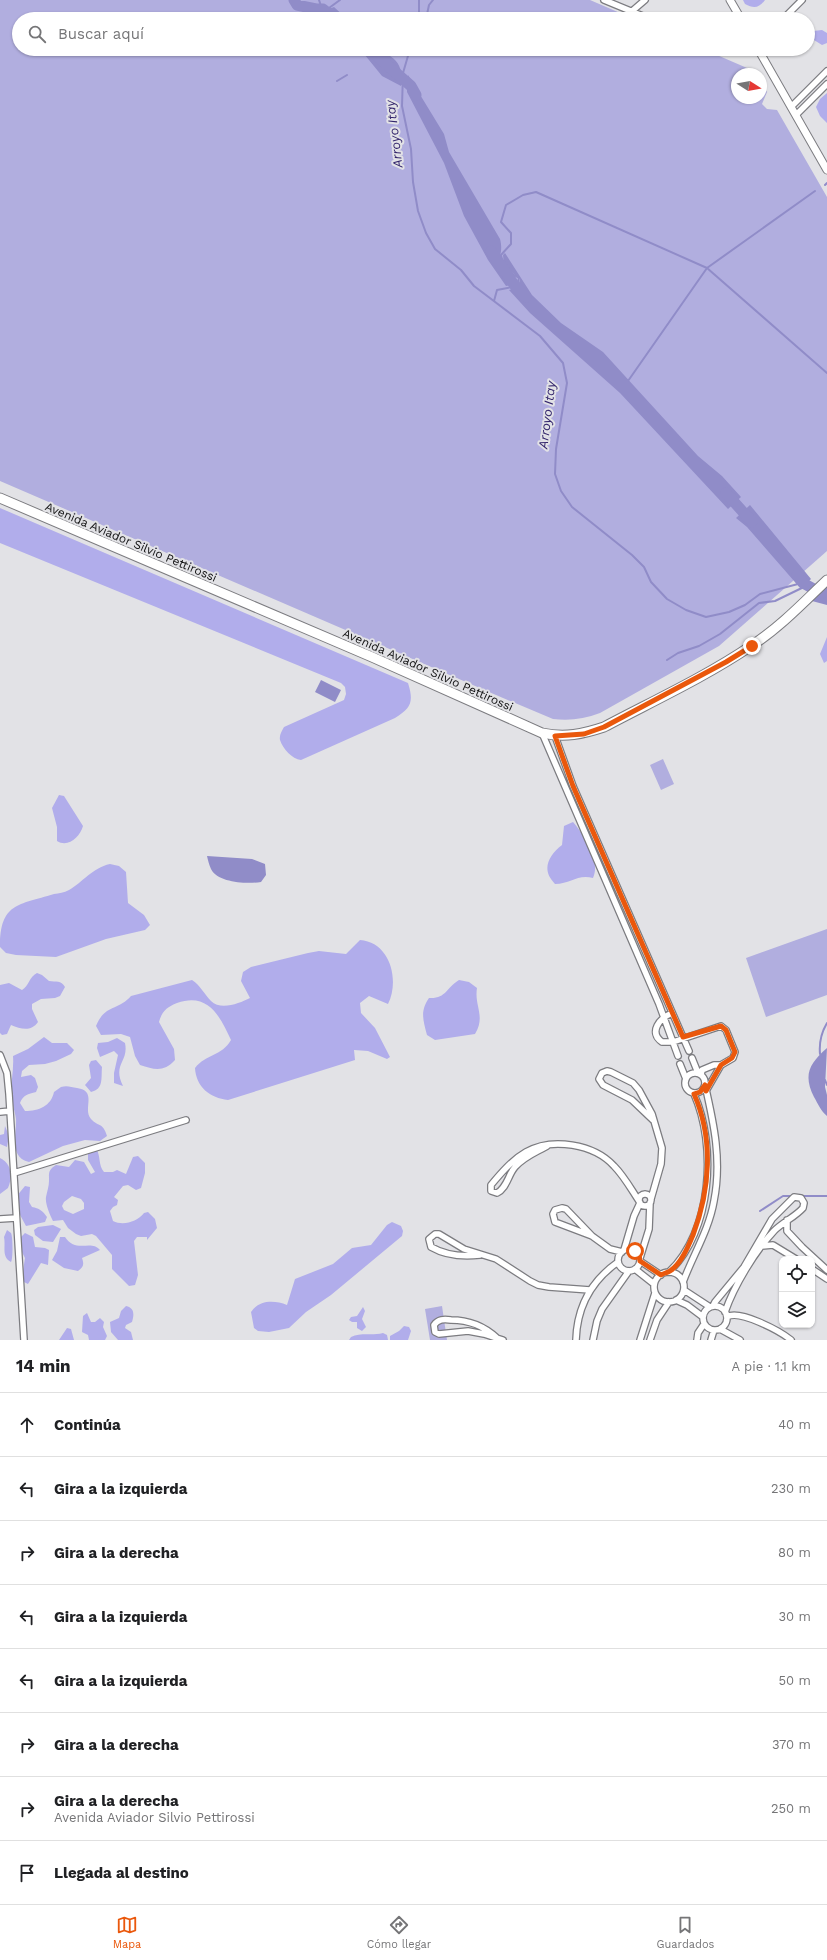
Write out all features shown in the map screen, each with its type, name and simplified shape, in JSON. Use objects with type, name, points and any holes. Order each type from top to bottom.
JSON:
[{"type":"main road","name":"Avenida Aviador Silvio Pettirossi","points":[[0,498],[372,657],[542,733],[555,736],[584,734],[604,727],[752,646],[803,603],[827,580]]},
{"type":"street","points":[[604,0],[631,12],[644,0]]},
{"type":"street","points":[[730,0],[737,12]]},
{"type":"street","points":[[789,12],[799,1]]},
{"type":"street","points":[[762,56],[827,170]]},
{"type":"street","points":[[791,107],[827,70]]},
{"type":"street","points":[[796,116],[827,84]]},
{"type":"street","points":[[542,733],[624,924],[678,1056]]},
{"type":"street","points":[[555,736],[573,786],[689,1050]]},
{"type":"street","points":[[624,924],[631,920]]},
{"type":"street","points":[[672,1012],[660,1020],[655,1034],[662,1042],[673,1042],[683,1037],[718,1026],[724,1028],[735,1052],[732,1058],[721,1065],[706,1088],[694,1094]]},
{"type":"street","points":[[0,1055],[7,1073],[24,1340]]},
{"type":"street","points":[[683,1282],[704,1232],[714,1202],[718,1167],[715,1126],[704,1079],[692,1058]]},
{"type":"street","points":[[680,1064],[686,1078]]},
{"type":"street","points":[[700,1074],[702,1070],[714,1065],[721,1065]]},
{"type":"street","points":[[593,1340],[597,1321],[602,1309],[640,1260],[649,1229],[650,1201],[661,1164],[662,1148],[659,1132],[653,1120],[649,1106],[633,1083],[611,1072],[607,1071],[602,1073],[599,1079],[603,1085],[632,1100],[653,1120]]},
{"type":"street","points":[[640,1340],[655,1293],[654,1284],[661,1275],[669,1272],[677,1264],[690,1242],[700,1215],[706,1187],[708,1167],[705,1128],[700,1108],[694,1094],[687,1090],[684,1084],[686,1078],[692,1073],[700,1074]]},
{"type":"street","points":[[0,1112],[10,1111]]},
{"type":"street","points":[[14,1172],[186,1120]]},
{"type":"street","points":[[547,1146],[523,1159],[513,1169],[503,1190],[497,1193],[491,1191],[490,1185],[513,1161],[535,1148],[547,1146],[578,1146],[603,1156],[614,1165],[643,1206],[650,1201]]},
{"type":"street","points":[[576,1340],[580,1311],[585,1299],[604,1272],[618,1261],[623,1251],[639,1202],[643,1194],[656,1180]]},
{"type":"street","points":[[631,1191],[648,1195],[650,1201]]},
{"type":"street","points":[[703,1317],[744,1267],[777,1213],[794,1197],[801,1198],[804,1203],[803,1208],[774,1231],[762,1246],[739,1283],[726,1314],[725,1324],[717,1330],[711,1340]]},
{"type":"street","points":[[592,1236],[555,1222],[553,1214],[555,1210],[562,1208],[566,1209],[592,1236],[610,1249],[623,1270],[632,1270],[654,1284]]},
{"type":"street","points":[[0,1219],[16,1218]]},
{"type":"street","points":[[787,1220],[787,1231],[827,1270]]},
{"type":"street","points":[[480,1255],[453,1255],[437,1250],[431,1247],[429,1239],[435,1234],[439,1234],[454,1244],[480,1255],[500,1261],[522,1277],[538,1285],[576,1290],[590,1290]]},
{"type":"street","points":[[762,1246],[773,1245],[791,1256]]},
{"type":"street","points":[[610,1249],[635,1251],[640,1260],[661,1275]]},
{"type":"street","points":[[815,1271],[827,1279]]},
{"type":"street","points":[[669,1272],[679,1276],[683,1282],[684,1290],[699,1302],[711,1307],[720,1308],[726,1314],[733,1314],[756,1322],[784,1335],[791,1340]]},
{"type":"street","points":[[576,1290],[585,1299]]},
{"type":"street","points":[[655,1293],[659,1299],[670,1302],[676,1300],[684,1290]]},
{"type":"street","points":[[676,1300],[687,1305],[703,1317],[704,1324],[709,1329],[717,1330],[740,1340]]},
{"type":"street","points":[[650,1340],[657,1320],[670,1302]]},
{"type":"street","points":[[441,1319],[468,1321],[475,1323],[500,1339],[468,1331],[439,1334],[435,1332],[434,1325],[441,1319]]},
{"type":"street","points":[[697,1340],[698,1333],[704,1324]]},
{"type":"shaded area","points":[[0,0],[590,0],[618,12],[12,12],[12,56],[719,56],[747,68],[731,68],[731,104],[762,104],[767,109],[777,110],[827,197],[827,551],[719,646],[600,713],[577,719],[553,719],[0,481]]},
{"type":"shaded area","points":[[743,0],[765,0],[761,5],[751,7],[745,4]]},
{"type":"shaded area","points":[[334,7],[339,12],[315,12],[312,10],[324,11]]},
{"type":"shaded area","points":[[822,30],[827,33],[827,43],[822,45],[815,41],[815,31]]},
{"type":"shaded area","points":[[366,56],[390,56],[394,59],[400,69],[401,86],[382,76]]},
{"type":"shaded area","points":[[408,75],[444,134],[449,152],[500,239],[501,252],[499,264],[507,273],[516,278],[516,284],[506,286],[488,260],[464,216],[444,163],[407,92]]},
{"type":"shaded area","points":[[827,93],[827,123],[820,116],[816,107],[820,99]]},
{"type":"shaded area","points":[[505,253],[532,295],[561,323],[603,352],[698,456],[722,476],[741,497],[728,509],[620,393],[530,313],[509,290],[518,287],[520,279],[504,266],[503,255]]},
{"type":"shaded area","points":[[750,505],[811,579],[801,589],[747,527],[736,518]]},
{"type":"shaded area","points":[[0,508],[408,683],[411,695],[410,704],[405,711],[395,718],[301,760],[294,758],[286,750],[280,740],[280,735],[284,727],[344,700],[346,694],[345,687],[341,683],[0,543]]},
{"type":"shaded area","points":[[827,588],[827,605],[812,601]]},
{"type":"shaded area","points":[[827,637],[827,661],[824,663],[820,654]]},
{"type":"shaded area","points":[[321,680],[341,690],[335,702],[315,692]]},
{"type":"shaded area","points":[[663,759],[674,784],[661,790],[650,765]]},
{"type":"shaded area","points":[[59,795],[64,796],[83,826],[79,834],[73,840],[65,843],[57,841],[57,827],[52,808]]},
{"type":"shaded area","points":[[573,822],[582,834],[593,856],[595,871],[593,878],[583,877],[561,884],[555,884],[548,874],[548,863],[553,854],[562,845],[564,826]]},
{"type":"shaded area","points":[[207,856],[252,859],[265,864],[266,875],[261,882],[248,883],[226,880],[215,874],[210,867]]},
{"type":"shaded area","points":[[110,864],[119,866],[126,872],[128,903],[144,915],[150,925],[145,930],[106,939],[56,957],[16,955],[6,953],[0,947],[3,922],[14,908],[30,901],[67,891],[98,869]]},
{"type":"shaded area","points":[[827,929],[827,995],[766,1017],[746,958]]},
{"type":"shaded area","points":[[360,940],[370,942],[379,947],[390,964],[393,984],[388,1004],[369,996],[360,1003],[361,1013],[375,1028],[390,1057],[387,1059],[368,1051],[354,1050],[355,1060],[228,1100],[215,1097],[210,1094],[201,1086],[196,1075],[195,1068],[199,1063],[219,1052],[231,1040],[212,1008],[205,1004],[188,1000],[177,1003],[163,1012],[159,1022],[174,1049],[175,1060],[167,1067],[159,1069],[140,1065],[135,1056],[130,1037],[121,1034],[101,1035],[96,1026],[103,1014],[126,1001],[131,996],[192,980],[215,1004],[225,1006],[236,1004],[250,998],[241,981],[243,972],[251,967],[319,951],[346,954]]},
{"type":"shaded area","points":[[37,973],[49,981],[62,983],[65,987],[60,996],[41,999],[32,1004],[32,1009],[38,1022],[35,1025],[26,1029],[11,1025],[7,1034],[2,1035],[0,1033],[0,985],[9,983],[22,990]]},
{"type":"shaded area","points":[[459,980],[469,982],[477,988],[477,1000],[480,1016],[478,1028],[475,1034],[435,1040],[427,1035],[423,1016],[424,1007],[429,998],[435,998],[443,995]]},
{"type":"shaded area","points":[[44,1037],[52,1043],[67,1043],[74,1050],[71,1054],[56,1061],[45,1064],[29,1065],[22,1071],[21,1077],[31,1075],[35,1078],[38,1087],[36,1092],[26,1095],[21,1100],[20,1103],[25,1111],[44,1107],[50,1101],[54,1092],[61,1087],[69,1086],[83,1090],[88,1096],[88,1110],[91,1119],[104,1129],[107,1136],[100,1141],[85,1140],[63,1146],[29,1162],[22,1159],[18,1155],[15,1144],[16,1119],[11,1094],[13,1056],[28,1049]]},
{"type":"shaded area","points":[[117,1038],[125,1043],[126,1049],[119,1073],[123,1086],[114,1083],[114,1073],[118,1055],[114,1051],[100,1057],[97,1048],[98,1043],[108,1042]]},
{"type":"shaded area","points":[[827,1048],[825,1087],[827,1095],[827,1116],[821,1110],[814,1097],[809,1082],[809,1076],[812,1065]]},
{"type":"shaded area","points":[[96,1060],[102,1067],[101,1082],[100,1086],[95,1091],[91,1092],[85,1085],[91,1078],[89,1065],[91,1061]]},
{"type":"shaded area","points":[[5,1126],[9,1136],[7,1147],[0,1144],[0,1135],[4,1134]]},
{"type":"shaded area","points":[[96,1148],[104,1172],[113,1172],[117,1170],[126,1174],[133,1157],[138,1156],[145,1163],[145,1173],[141,1188],[136,1190],[128,1185],[123,1186],[114,1197],[118,1200],[117,1205],[110,1211],[113,1221],[121,1223],[134,1221],[144,1213],[148,1212],[155,1219],[157,1228],[147,1240],[147,1237],[137,1237],[134,1241],[138,1275],[135,1285],[129,1286],[112,1269],[112,1255],[96,1236],[92,1234],[81,1236],[76,1234],[68,1228],[63,1220],[53,1221],[48,1209],[46,1197],[49,1185],[50,1170],[56,1165],[69,1167],[75,1160],[84,1162],[91,1174],[95,1172],[88,1160],[88,1150]],"holes":[[[72,1196],[81,1199],[84,1203],[84,1209],[73,1214],[64,1210],[62,1206],[64,1202]]]},
{"type":"shaded area","points":[[0,1158],[9,1167],[11,1179],[8,1188],[0,1194]]},
{"type":"shaded area","points":[[25,1186],[30,1187],[29,1202],[32,1207],[42,1211],[47,1217],[45,1222],[26,1226],[19,1213],[16,1197]]},
{"type":"shaded area","points":[[392,1222],[401,1226],[403,1231],[402,1236],[331,1295],[306,1312],[289,1328],[269,1332],[258,1331],[254,1328],[251,1312],[254,1308],[267,1302],[277,1302],[287,1305],[295,1279],[333,1264],[352,1248],[371,1245],[387,1225]]},
{"type":"shaded area","points":[[53,1225],[61,1229],[53,1242],[43,1241],[35,1235],[34,1230],[38,1227]]},
{"type":"shaded area","points":[[7,1230],[11,1233],[12,1239],[11,1262],[6,1257],[4,1251],[4,1237]]},
{"type":"shaded area","points":[[25,1233],[33,1237],[35,1247],[49,1250],[48,1265],[41,1263],[28,1284],[24,1282],[22,1277],[25,1258],[18,1244],[18,1240]]},
{"type":"shaded area","points":[[60,1237],[65,1237],[74,1245],[92,1246],[100,1250],[82,1258],[83,1265],[78,1271],[64,1268],[52,1260],[57,1251]]},
{"type":"shaded area","points":[[126,1306],[131,1308],[133,1312],[132,1322],[126,1325],[125,1328],[131,1332],[133,1340],[118,1340],[111,1332],[110,1322],[119,1318],[121,1311]]},
{"type":"shaded area","points":[[442,1306],[447,1340],[430,1340],[425,1309]]},
{"type":"shaded area","points":[[363,1307],[365,1311],[362,1319],[366,1327],[362,1331],[357,1328],[357,1322],[352,1322],[349,1320],[351,1317],[357,1316]]},
{"type":"shaded area","points":[[87,1313],[91,1322],[95,1322],[100,1318],[104,1322],[103,1327],[107,1336],[105,1340],[89,1340],[88,1335],[82,1332],[83,1316]]},
{"type":"shaded area","points":[[404,1326],[409,1327],[411,1331],[408,1340],[390,1340],[390,1336]]},
{"type":"shaded area","points":[[67,1328],[71,1329],[74,1340],[59,1340]]},
{"type":"shaded area","points":[[383,1333],[387,1335],[388,1340],[349,1340],[351,1337],[359,1335]]},
{"type":"waterway","name":"Arroyo Itay","points":[[294,0],[297,5],[323,9],[327,12]]},
{"type":"waterway","points":[[319,0],[322,9]]},
{"type":"waterway","name":"Arroyo Itay","points":[[323,9],[329,8],[340,0]]},
{"type":"waterway","name":"Arroyo Itay","points":[[419,0],[419,12]]},
{"type":"waterway","points":[[428,12],[429,5],[433,0]]},
{"type":"waterway","name":"Arroyo Itay","points":[[377,56],[411,86],[416,95]]},
{"type":"waterway","name":"Arroyo Itay","points":[[408,56],[403,73],[402,106],[411,149],[413,182],[418,211],[426,233],[435,249],[461,270],[474,286],[540,336],[563,363],[567,383],[556,449],[555,474],[561,491],[572,507],[632,555],[644,567],[651,582],[667,599],[686,610],[706,617],[729,612],[745,605],[760,594],[798,584]]},
{"type":"waterway","points":[[337,81],[347,75]]},
{"type":"waterway","points":[[494,301],[497,290],[517,286],[519,278],[504,269],[501,255],[511,244],[511,233],[501,222],[506,205],[523,195],[536,192],[707,268],[815,191]]},
{"type":"waterway","name":"Arroyo Itay","points":[[491,251],[515,286],[526,297]]},
{"type":"waterway","points":[[628,381],[707,268],[827,373]]},
{"type":"waterway","name":"Arroyo Itay","points":[[726,493],[752,522]]},
{"type":"waterway","name":"Arroyo Itay","points":[[797,575],[803,583],[821,593],[827,590]]},
{"type":"waterway","points":[[667,660],[678,653],[699,646],[720,634],[759,603],[775,601],[808,585]]},
{"type":"waterway","name":"Arroyo Itay","points":[[820,1054],[821,1038],[827,1023]]},
{"type":"waterway","name":"Arroyo Itay","points":[[825,1080],[827,1085]]},
{"type":"waterway","points":[[760,1211],[783,1196],[794,1196]]},
{"type":"waterway","points":[[800,1196],[827,1196]]},
{"type":"route","points":[[635,1251],[639,1255],[640,1261],[646,1267],[661,1275],[665,1272],[669,1272],[684,1254],[700,1215],[704,1200],[708,1167],[705,1128],[700,1108],[694,1094],[700,1092],[705,1085],[706,1091],[721,1065],[732,1058],[735,1052],[726,1030],[721,1026],[683,1037],[619,895],[599,844],[573,786],[555,736],[584,734],[604,727],[726,662],[752,646]]}]
